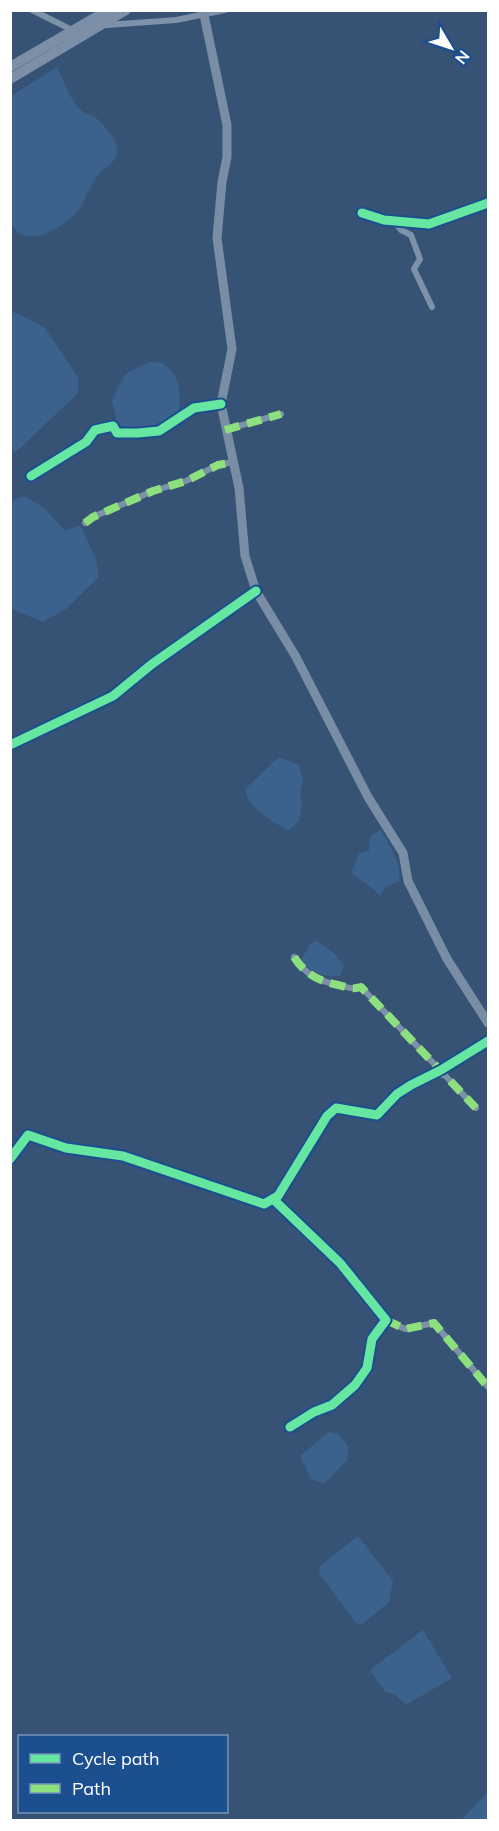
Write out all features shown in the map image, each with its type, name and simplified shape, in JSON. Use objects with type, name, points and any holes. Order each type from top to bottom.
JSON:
[{"type":"main road","points":[[10,79],[108,10]]},
{"type":"main road","points":[[10,67],[77,34],[103,25],[126,10]]},
{"type":"main road","points":[[204,12],[227,125],[227,157],[222,182],[217,238],[232,349],[221,404],[239,488],[245,556],[256,591],[296,657],[368,797],[402,853],[408,881],[447,959],[489,1023]]},
{"type":"street","points":[[32,10],[77,34]]},
{"type":"street","points":[[103,25],[176,20],[204,12],[225,10]]},
{"type":"street","points":[[362,213],[384,220],[429,224],[489,202]]},
{"type":"street","points":[[394,221],[401,230],[411,235],[420,259],[414,269],[432,307]]},
{"type":"street","points":[[31,476],[86,442],[94,430],[113,426],[117,433],[159,431],[194,408],[221,404]]},
{"type":"street","points":[[225,430],[281,414]]},
{"type":"street","points":[[85,523],[93,517],[153,491],[186,481],[218,465],[234,462]]},
{"type":"street","points":[[10,746],[113,696],[152,664],[256,591]]},
{"type":"street","points":[[294,957],[302,969],[321,982],[354,989],[361,987],[476,1108]]},
{"type":"street","points":[[10,1159],[28,1135],[66,1148],[123,1156],[264,1204],[278,1196],[327,1116],[336,1108],[377,1115],[397,1094],[411,1084],[420,1082],[489,1041]]},
{"type":"street","points":[[273,1199],[340,1263],[386,1320],[405,1329],[434,1323],[489,1387]]},
{"type":"street","points":[[290,1427],[314,1412],[332,1405],[355,1385],[367,1368],[372,1339],[386,1320]]},
{"type":"water","points":[[57,67],[78,107],[105,126],[114,139],[117,152],[114,160],[95,179],[80,208],[71,218],[44,234],[26,236],[18,232],[11,224],[11,96]]},
{"type":"water","points":[[15,312],[44,327],[78,377],[78,393],[16,452],[10,451],[10,315]]},
{"type":"water","points":[[148,362],[163,364],[173,373],[179,386],[179,413],[166,425],[158,428],[134,429],[117,424],[112,400],[125,374]]},
{"type":"water","points":[[24,496],[43,507],[65,531],[80,525],[96,559],[99,577],[66,609],[43,622],[11,609],[11,501]]},
{"type":"water","points":[[279,757],[299,765],[303,781],[299,821],[288,831],[256,808],[245,789]]},
{"type":"water","points":[[381,830],[399,867],[399,881],[386,887],[380,896],[351,873],[359,854],[369,850],[370,836]]},
{"type":"water","points":[[316,941],[332,952],[344,966],[340,976],[318,973],[301,960],[310,944]]},
{"type":"water","points":[[328,1432],[338,1434],[349,1447],[347,1460],[324,1484],[311,1479],[300,1456]]},
{"type":"water","points":[[358,1536],[393,1581],[389,1602],[362,1625],[356,1623],[319,1573],[320,1566]]},
{"type":"water","points":[[423,1630],[452,1678],[406,1705],[394,1694],[385,1692],[370,1670]]},
{"type":"water","points":[[488,1792],[488,1820],[461,1820]]},
{"type":"marked path","points":[[225,430],[281,414]]},
{"type":"marked path","points":[[85,523],[93,517],[153,491],[186,481],[218,465],[233,462]]},
{"type":"marked path","points":[[294,957],[307,972],[318,979],[350,988],[361,987],[476,1108]]},
{"type":"marked path","points":[[386,1320],[405,1329],[434,1323],[488,1387]]},
{"type":"cycle path","points":[[362,213],[384,220],[429,224],[488,203]]},
{"type":"cycle path","points":[[31,476],[86,442],[95,430],[113,426],[117,433],[159,431],[194,408],[221,404]]},
{"type":"cycle path","points":[[10,745],[113,696],[152,664],[256,591]]},
{"type":"cycle path","points":[[10,1159],[28,1135],[66,1148],[123,1156],[264,1204],[278,1196],[327,1116],[336,1108],[377,1115],[397,1094],[488,1041]]},
{"type":"cycle path","points":[[273,1199],[340,1263],[386,1320],[372,1339],[367,1368],[355,1385],[332,1405],[314,1412],[290,1427]]}]
